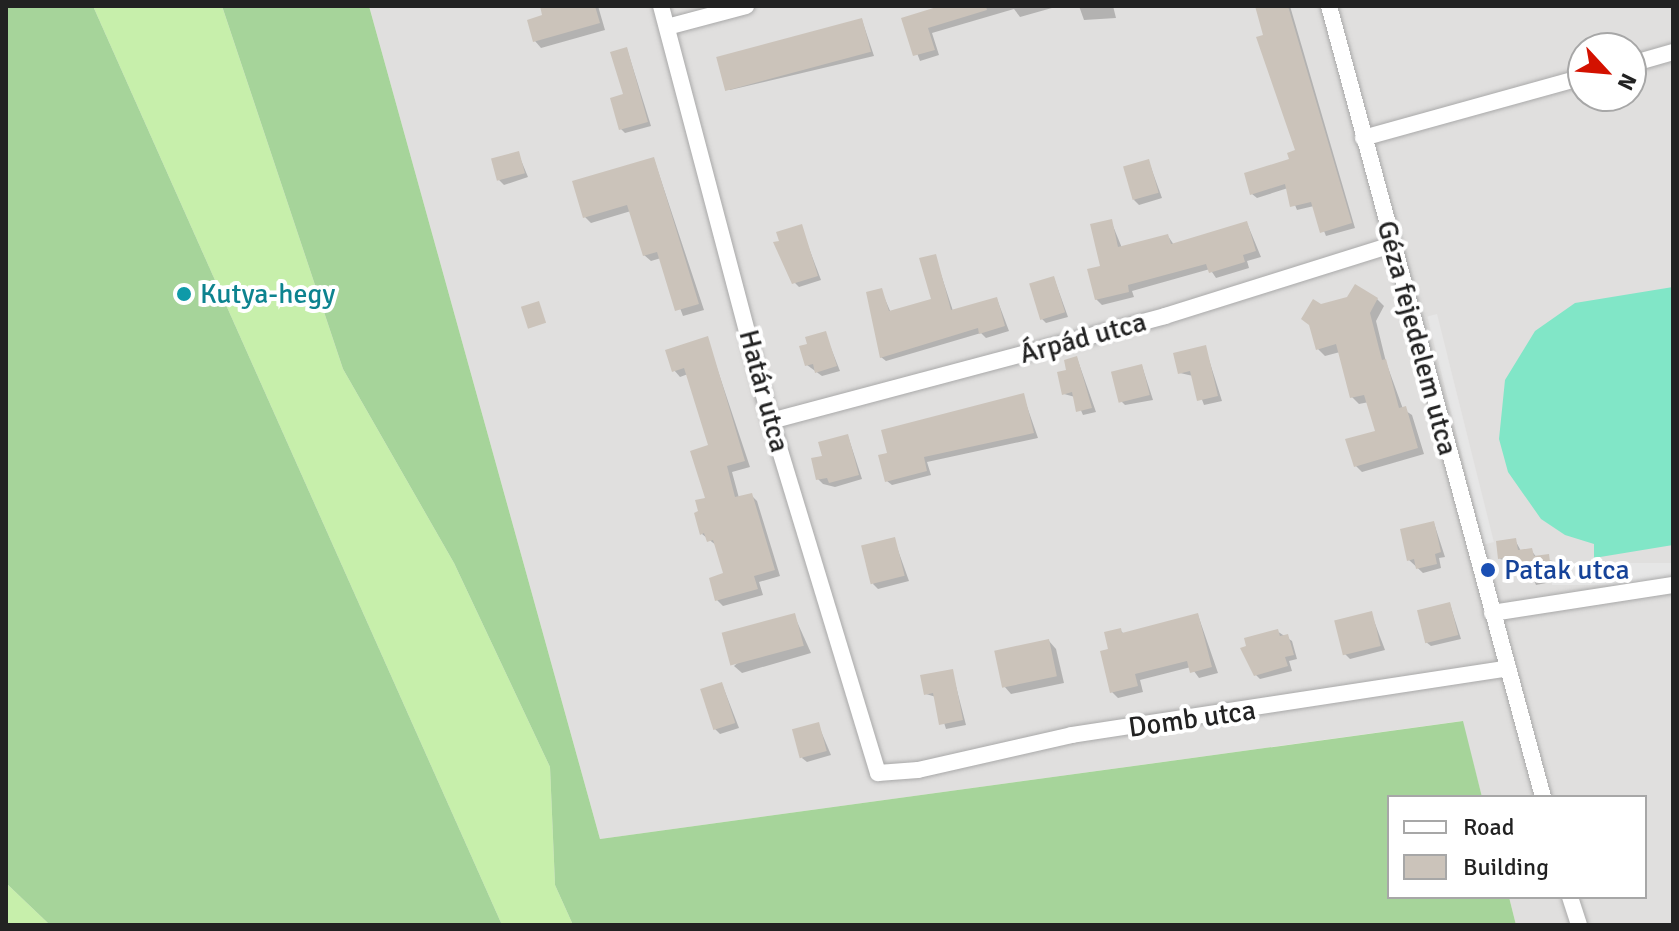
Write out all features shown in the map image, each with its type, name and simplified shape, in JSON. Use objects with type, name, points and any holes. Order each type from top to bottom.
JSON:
[{"type":"street","name":"Határ utca","points":[[661,6],[771,421],[878,773]]},
{"type":"street","points":[[667,27],[746,6]]},
{"type":"street","name":"Géza fejedelem utca","points":[[1329,6],[1508,668]]},
{"type":"street","points":[[1647,59],[1673,52]]},
{"type":"street","points":[[1363,138],[1567,81]]},
{"type":"street","name":"Árpád utca","points":[[771,421],[1165,316],[1392,245]]},
{"type":"street","points":[[1492,613],[1673,585]]},
{"type":"street","points":[[1508,668],[1542,795]]},
{"type":"street","name":"Domb utca","points":[[878,773],[918,770],[1072,735],[1508,668]]},
{"type":"street","points":[[1571,899],[1579,925]]},
{"type":"shaded area","points":[[369,6],[1673,6],[1673,925],[1516,925],[1510,899],[1647,899],[1647,795],[1481,795],[1462,721],[600,839]]},
{"type":"shaded area","points":[[1437,314],[1494,542],[1484,544],[1427,316]]},
{"type":"shaded area","points":[[1552,563],[1673,563],[1673,585],[1552,585]]},
{"type":"green space","points":[[6,6],[93,6],[502,925],[50,925],[6,883]]},
{"type":"green space","points":[[93,6],[222,6],[343,369],[454,563],[550,767],[555,885],[573,925],[502,925]]},
{"type":"green space","points":[[222,6],[369,6],[600,839],[1463,721],[1482,795],[1387,795],[1387,899],[1510,899],[1516,925],[573,925],[555,885],[550,767],[454,563],[343,369]]},
{"type":"green space","points":[[1673,287],[1673,545],[1594,558],[1594,544],[1565,535],[1541,519],[1508,472],[1499,439],[1505,380],[1535,331],[1575,303]]},
{"type":"green space","points":[[6,883],[50,925],[6,925]]},
{"type":"building","points":[[540,6],[595,6],[600,23],[533,42],[527,20],[542,15]]},
{"type":"building","points":[[940,6],[986,6],[987,10],[928,28],[935,50],[913,56],[901,18]]},
{"type":"building","points":[[1255,6],[1288,6],[1352,223],[1320,233],[1311,202],[1290,207],[1285,184],[1250,195],[1244,173],[1289,159],[1287,153],[1295,150],[1256,37],[1263,35]]},
{"type":"building","points":[[862,18],[871,52],[725,91],[716,57]]},
{"type":"building","points":[[627,47],[648,122],[619,130],[610,98],[623,94],[610,52]]},
{"type":"building","points":[[519,151],[525,173],[497,181],[491,159]]},
{"type":"building","points":[[654,157],[699,304],[675,311],[657,252],[643,256],[627,205],[583,218],[572,181]]},
{"type":"building","points":[[1149,159],[1159,193],[1133,200],[1123,166]]},
{"type":"building","points":[[1112,219],[1118,247],[1168,234],[1171,244],[1247,221],[1256,251],[1243,255],[1245,262],[1209,273],[1206,264],[1128,285],[1129,292],[1095,300],[1087,269],[1100,266],[1090,224]]},
{"type":"building","points":[[802,224],[818,276],[792,284],[773,242],[779,241],[776,232]]},
{"type":"building","points":[[936,254],[951,310],[997,297],[1005,326],[979,334],[978,328],[880,358],[866,292],[882,288],[889,311],[931,299],[919,258]]},
{"type":"building","points":[[1054,276],[1065,312],[1040,320],[1029,284]]},
{"type":"building","points":[[1355,284],[1378,298],[1370,313],[1382,360],[1386,359],[1399,408],[1406,406],[1418,448],[1354,467],[1345,439],[1375,431],[1364,395],[1350,398],[1336,344],[1316,350],[1309,325],[1301,319],[1313,299],[1321,304],[1347,297]]},
{"type":"building","points":[[539,301],[546,323],[528,329],[521,307]]},
{"type":"building","points":[[826,331],[837,366],[815,373],[813,364],[805,366],[799,346],[807,344],[805,337]]},
{"type":"building","points":[[708,336],[745,461],[727,466],[735,497],[752,493],[775,570],[754,576],[758,589],[715,601],[709,578],[723,573],[713,540],[707,542],[704,533],[700,535],[694,513],[698,511],[695,500],[705,498],[690,451],[708,445],[684,368],[672,372],[665,350]]},
{"type":"building","points":[[1206,345],[1218,396],[1197,401],[1190,371],[1178,374],[1173,353]]},
{"type":"building","points":[[1077,356],[1092,408],[1076,412],[1072,392],[1062,395],[1057,372],[1066,370],[1064,360]]},
{"type":"building","points":[[1142,364],[1150,395],[1119,403],[1111,372]]},
{"type":"building","points":[[1024,393],[1034,433],[924,457],[927,471],[885,482],[878,455],[887,453],[881,430]]},
{"type":"building","points":[[848,434],[859,475],[829,483],[827,478],[816,480],[811,458],[822,456],[818,442]]},
{"type":"building","points":[[1434,521],[1441,552],[1435,554],[1437,564],[1416,569],[1414,559],[1407,561],[1400,529]]},
{"type":"building","points":[[895,537],[905,576],[871,584],[861,545]]},
{"type":"building","points":[[1516,538],[1518,550],[1532,548],[1534,556],[1549,554],[1552,577],[1530,581],[1528,569],[1514,571],[1512,557],[1498,559],[1496,541]]},
{"type":"building","points":[[1450,602],[1458,635],[1425,643],[1417,610]]},
{"type":"building","points":[[1372,611],[1381,646],[1343,655],[1334,620]]},
{"type":"building","points":[[795,613],[804,646],[730,666],[722,633]]},
{"type":"building","points":[[1198,613],[1212,667],[1190,673],[1187,661],[1135,674],[1138,686],[1110,693],[1100,651],[1108,649],[1104,632],[1121,628],[1122,633]]},
{"type":"building","points":[[1278,629],[1280,636],[1288,634],[1294,655],[1285,657],[1288,666],[1254,676],[1240,648],[1246,646],[1244,638]]},
{"type":"building","points":[[1049,639],[1057,676],[1002,688],[994,651]]},
{"type":"building","points":[[953,669],[963,720],[939,725],[933,693],[924,695],[920,675]]},
{"type":"building","points":[[722,682],[735,723],[713,730],[700,689]]},
{"type":"building","points":[[819,722],[827,751],[800,758],[792,729]]},
{"type":"place","name":"Kutya-hegy","points":[[184,294]]},
{"type":"place","name":"Patak utca","points":[[1488,570]]}]
